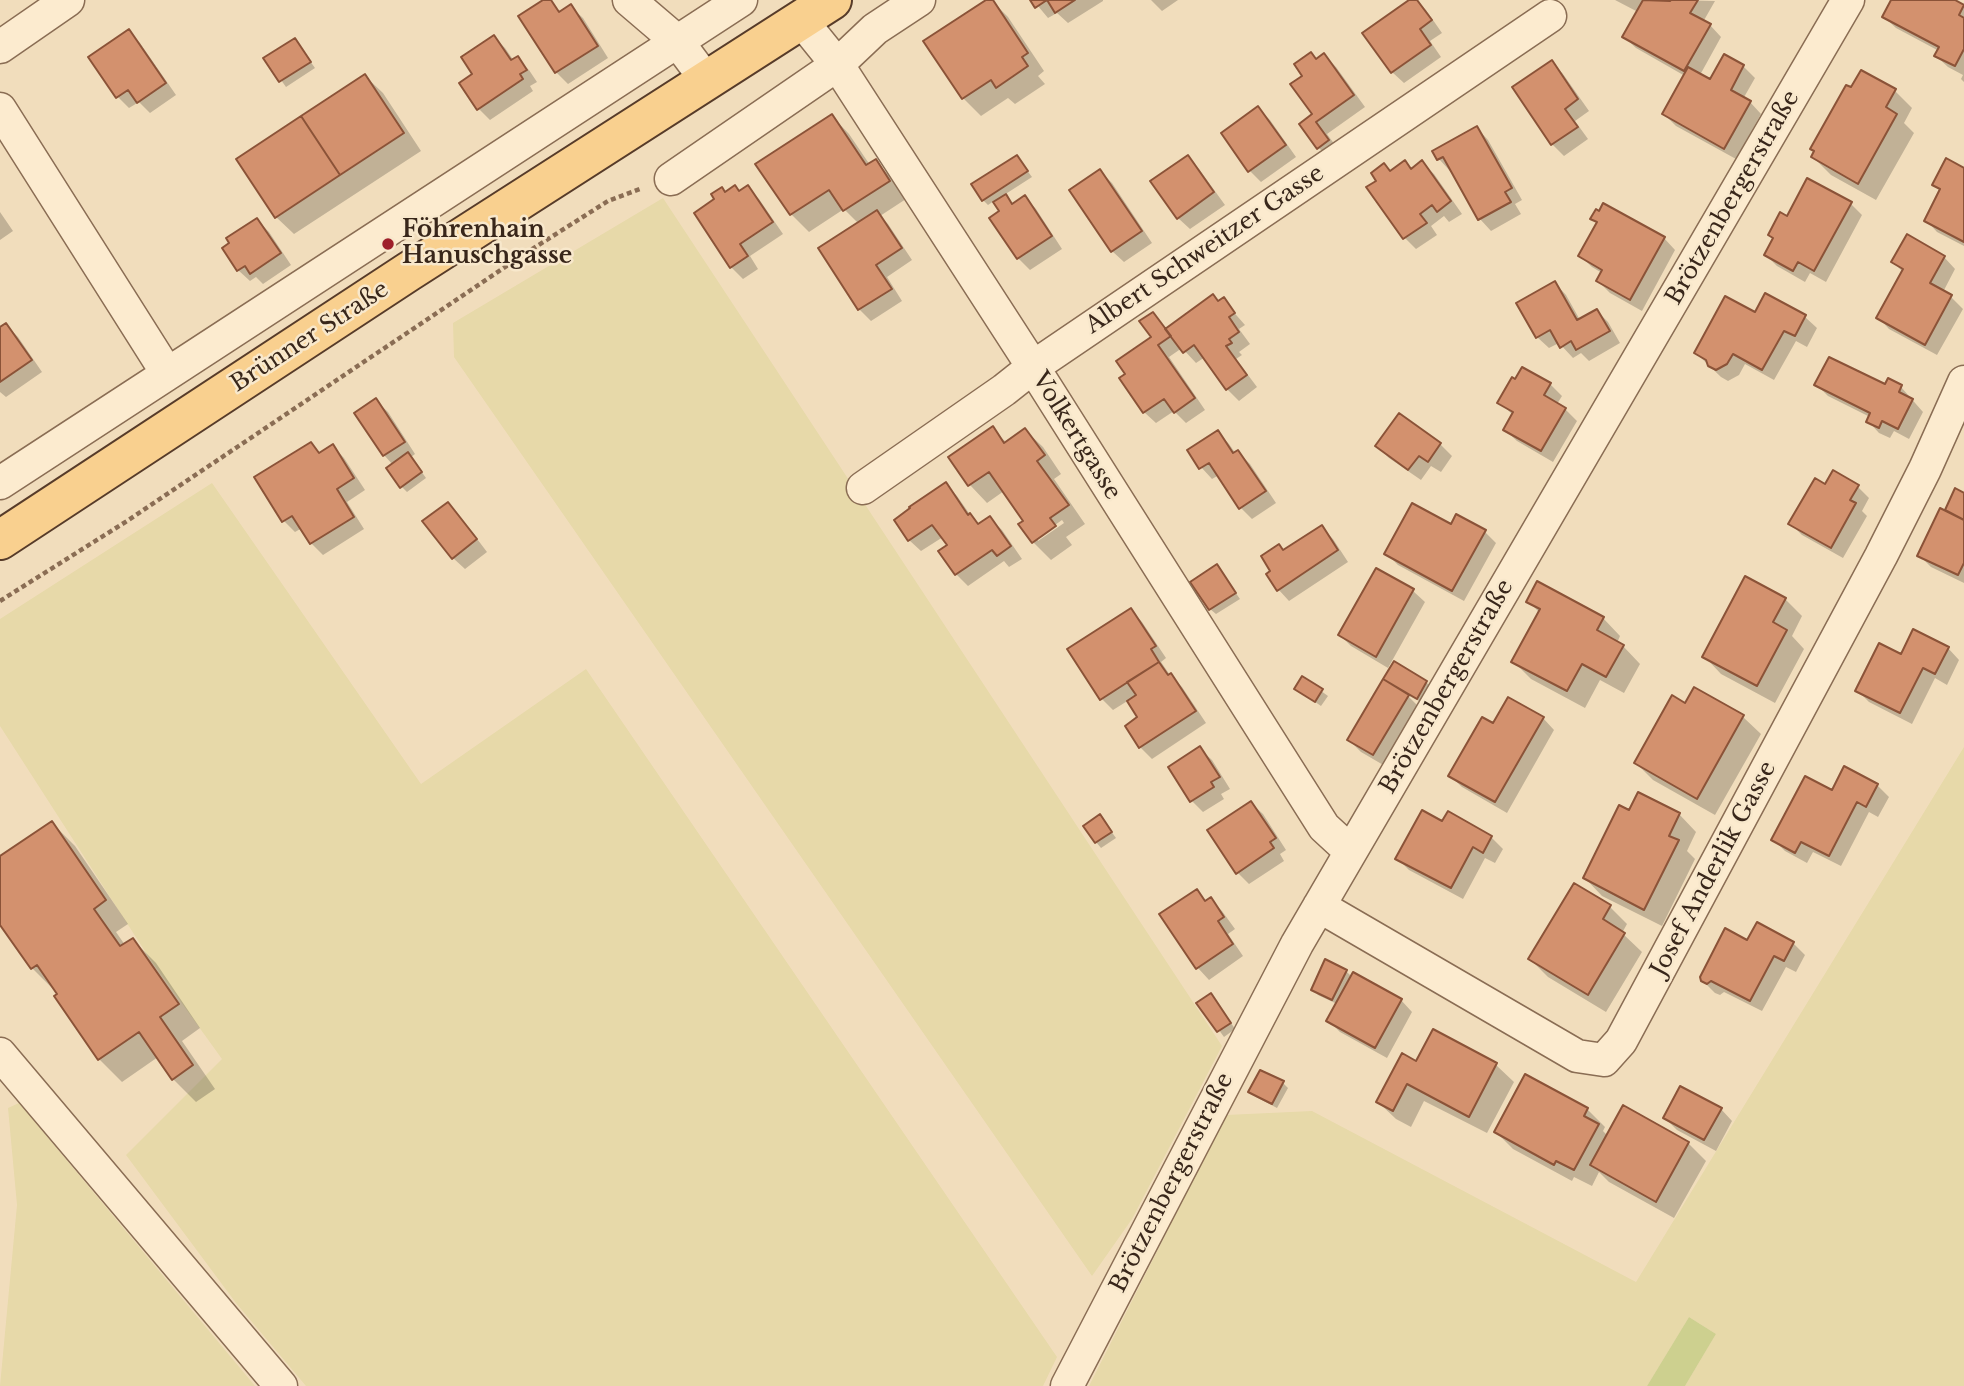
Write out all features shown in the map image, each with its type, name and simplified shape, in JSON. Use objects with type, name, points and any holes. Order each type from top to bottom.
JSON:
[{"type":"main road","name":"Brünner Straße","points":[[0,540],[408,272],[817,10]]},
{"type":"street","points":[[0,47],[68,0]]},
{"type":"street","points":[[629,0],[677,41],[707,81]]},
{"type":"street","points":[[0,483],[740,0]]},
{"type":"street","points":[[671,179],[837,65],[875,29],[919,0]]},
{"type":"street","name":"Brötzenbergerstraße","points":[[1067,1386],[1222,1084],[1319,906],[1848,0]]},
{"type":"street","name":"Volkertgasse","points":[[817,10],[837,65],[1033,367],[1324,827],[1350,851]]},
{"type":"street","name":"Albert Schweitzer Gasse","points":[[863,488],[1033,367],[1550,16]]},
{"type":"street","points":[[0,109],[167,373]]},
{"type":"street","name":"Josef Anderlik Gasse","points":[[1319,906],[1577,1056],[1604,1060],[1621,1041],[1881,556],[1925,469],[1964,382]]},
{"type":"street","points":[[0,1054],[281,1386]]},
{"type":"path","points":[[0,601],[127,521],[526,253],[608,201],[671,179]]},
{"type":"shaded area","points":[[663,198],[1222,1046],[1132,1219],[1092,1276],[454,357],[453,323]]},
{"type":"shaded area","points":[[212,483],[421,784],[586,669],[1057,1357],[1043,1386],[306,1386],[236,1303],[126,1155],[222,1059],[150,959],[0,726],[0,619]]},
{"type":"shaded area","points":[[1964,747],[1964,1386],[1685,1386],[1716,1334],[1689,1317],[1647,1386],[1089,1386],[1226,1115],[1312,1111],[1636,1282]]},
{"type":"shaded area","points":[[19,1103],[255,1386],[0,1386],[17,1205],[8,1108]]},
{"type":"green space","points":[[1689,1317],[1716,1334],[1685,1386],[1647,1386]]},
{"type":"building","points":[[543,0],[551,0],[559,12],[571,4],[598,46],[555,73],[518,16]]},
{"type":"building","points":[[986,0],[993,0],[1028,53],[1022,57],[1028,66],[996,88],[991,80],[962,99],[923,41]]},
{"type":"building","points":[[1030,0],[1047,0],[1035,8]]},
{"type":"building","points":[[1047,0],[1075,0],[1055,13]]},
{"type":"building","points":[[1409,0],[1417,0],[1432,20],[1420,29],[1431,45],[1391,73],[1362,33]]},
{"type":"building","points":[[1643,0],[1698,0],[1690,13],[1711,24],[1684,71],[1622,37]]},
{"type":"building","points":[[1891,0],[1955,0],[1964,5],[1959,15],[1964,18],[1964,49],[1955,66],[1934,56],[1939,47],[1882,17]]},
{"type":"building","points":[[129,29],[166,83],[137,103],[128,90],[116,98],[88,57]]},
{"type":"building","points":[[494,35],[511,60],[518,56],[527,70],[520,74],[523,79],[477,110],[459,83],[472,74],[461,57]]},
{"type":"building","points":[[295,38],[311,62],[279,82],[263,58]]},
{"type":"building","points":[[1311,52],[1316,59],[1324,53],[1354,95],[1316,122],[1329,140],[1317,149],[1299,124],[1312,114],[1290,84],[1302,76],[1294,64]]},
{"type":"building","points":[[1724,54],[1744,65],[1731,90],[1751,101],[1724,149],[1662,114],[1688,67],[1710,79]]},
{"type":"building","points":[[1552,60],[1578,99],[1565,109],[1578,127],[1551,145],[1512,87]]},
{"type":"building","points":[[1861,70],[1896,89],[1886,107],[1897,114],[1858,184],[1811,157],[1814,151],[1810,149],[1846,85],[1851,87]]},
{"type":"building","points":[[365,74],[404,133],[340,175],[301,116]]},
{"type":"building","points":[[1258,106],[1286,145],[1248,172],[1221,133]]},
{"type":"building","points":[[832,114],[866,165],[876,159],[890,181],[843,211],[829,190],[790,215],[755,164]]},
{"type":"building","points":[[301,116],[340,175],[275,218],[236,159]]},
{"type":"building","points":[[1477,126],[1512,188],[1505,192],[1511,202],[1478,220],[1443,157],[1437,160],[1432,151]]},
{"type":"building","points":[[1017,155],[1028,171],[982,201],[971,184]]},
{"type":"building","points":[[1188,155],[1214,192],[1177,219],[1150,181]]},
{"type":"building","points":[[1946,158],[1964,168],[1964,242],[1924,221],[1940,189],[1932,185]]},
{"type":"building","points":[[1405,160],[1411,169],[1422,160],[1451,201],[1437,212],[1432,205],[1420,214],[1427,223],[1403,239],[1366,187],[1376,181],[1371,173],[1384,163],[1390,171]]},
{"type":"building","points":[[1100,169],[1142,231],[1111,252],[1069,190]]},
{"type":"building","points":[[1807,178],[1852,202],[1814,271],[1798,262],[1793,271],[1764,255],[1773,238],[1768,235],[1780,212],[1787,216]]},
{"type":"building","points":[[735,185],[739,191],[748,185],[773,222],[740,244],[748,256],[730,268],[694,213],[714,199],[711,194],[722,187],[725,192]]},
{"type":"building","points":[[1006,194],[1012,204],[1025,195],[1052,236],[1017,259],[989,218],[999,211],[993,202]]},
{"type":"building","points":[[1603,203],[1665,237],[1630,300],[1596,281],[1602,270],[1578,256],[1597,222],[1590,219]]},
{"type":"building","points":[[877,210],[902,248],[876,265],[892,289],[858,310],[818,248]]},
{"type":"building","points":[[257,218],[281,253],[250,274],[245,266],[237,271],[222,248],[229,243],[226,238]]},
{"type":"building","points":[[1907,234],[1945,256],[1930,283],[1952,295],[1925,345],[1876,318],[1903,269],[1891,262]]},
{"type":"building","points":[[1555,281],[1577,320],[1597,309],[1610,331],[1576,350],[1571,341],[1560,348],[1550,330],[1536,338],[1516,303]]},
{"type":"building","points":[[1765,293],[1806,315],[1795,336],[1784,331],[1762,370],[1733,354],[1727,364],[1716,370],[1694,353],[1725,296],[1755,312]]},
{"type":"building","points":[[1213,294],[1218,301],[1224,297],[1235,313],[1229,317],[1239,332],[1229,339],[1232,343],[1226,346],[1247,375],[1226,390],[1194,345],[1183,353],[1165,329]]},
{"type":"building","points":[[1153,312],[1171,336],[1158,345],[1195,398],[1174,413],[1164,399],[1143,413],[1119,378],[1125,374],[1116,361],[1151,337],[1139,321]]},
{"type":"building","points":[[6,323],[32,360],[0,382],[0,327]]},
{"type":"building","points":[[1829,357],[1885,384],[1888,378],[1902,385],[1899,392],[1913,399],[1898,429],[1882,421],[1879,428],[1866,422],[1870,413],[1814,385]]},
{"type":"building","points":[[1522,367],[1551,383],[1544,395],[1566,408],[1541,451],[1503,430],[1513,412],[1497,403],[1512,377],[1515,379]]},
{"type":"building","points":[[376,398],[405,442],[383,456],[354,413]]},
{"type":"building","points":[[1399,413],[1441,443],[1428,462],[1419,456],[1408,470],[1375,446]]},
{"type":"building","points":[[993,426],[1004,443],[1025,428],[1045,455],[1037,461],[1069,505],[1050,518],[1056,526],[1032,543],[1018,524],[1023,521],[989,472],[968,486],[948,457]]},
{"type":"building","points":[[1218,430],[1233,453],[1238,450],[1266,491],[1239,509],[1209,463],[1199,469],[1187,450]]},
{"type":"building","points":[[311,442],[319,453],[333,444],[354,478],[337,489],[354,517],[310,544],[292,516],[282,522],[254,477]]},
{"type":"building","points":[[408,452],[422,472],[400,488],[386,468]]},
{"type":"building","points":[[1833,470],[1859,485],[1850,500],[1856,503],[1831,548],[1788,524],[1815,478],[1825,484]]},
{"type":"building","points":[[946,482],[968,515],[970,513],[978,524],[990,516],[1011,546],[997,556],[992,550],[955,575],[938,551],[947,545],[932,525],[908,541],[894,520]]},
{"type":"building","points":[[1955,488],[1964,493],[1964,520],[1945,510]]},
{"type":"building","points":[[448,502],[477,539],[452,559],[422,521]]},
{"type":"building","points":[[1412,503],[1451,524],[1456,514],[1486,530],[1452,591],[1384,554]]},
{"type":"building","points":[[1940,508],[1964,520],[1964,563],[1958,575],[1917,556]]},
{"type":"building","points":[[1322,525],[1338,550],[1277,591],[1266,574],[1270,571],[1261,556],[1279,544],[1283,550]]},
{"type":"building","points":[[1217,564],[1236,593],[1209,610],[1190,582]]},
{"type":"building","points":[[1376,568],[1414,589],[1376,657],[1338,635]]},
{"type":"building","points":[[1745,576],[1786,598],[1773,622],[1787,630],[1757,686],[1702,657]]},
{"type":"building","points":[[1537,581],[1604,617],[1597,630],[1624,645],[1606,677],[1582,664],[1567,691],[1511,662],[1540,609],[1526,602]]},
{"type":"building","points":[[1131,608],[1156,646],[1151,649],[1159,662],[1100,700],[1067,649]]},
{"type":"building","points":[[1913,629],[1949,647],[1935,674],[1923,668],[1900,713],[1855,691],[1879,643],[1901,654]]},
{"type":"building","points":[[1394,661],[1427,681],[1417,699],[1383,679]]},
{"type":"building","points":[[1159,662],[1168,675],[1171,673],[1196,711],[1139,748],[1125,726],[1137,717],[1127,701],[1136,695],[1127,682]]},
{"type":"building","points":[[1302,676],[1323,689],[1315,702],[1294,689]]},
{"type":"building","points":[[1383,679],[1409,695],[1373,755],[1347,740]]},
{"type":"building","points":[[1694,687],[1744,715],[1697,799],[1634,763],[1672,695],[1685,703]]},
{"type":"building","points":[[1508,697],[1544,717],[1495,802],[1448,776],[1482,717],[1493,723]]},
{"type":"building","points":[[1200,746],[1220,777],[1211,782],[1214,787],[1190,802],[1168,767]]},
{"type":"building","points":[[1844,766],[1878,784],[1866,807],[1857,802],[1829,856],[1801,842],[1795,853],[1771,840],[1805,776],[1832,790]]},
{"type":"building","points":[[1638,792],[1680,813],[1669,836],[1679,840],[1644,910],[1583,878],[1619,805],[1629,810]]},
{"type":"building","points":[[1251,801],[1276,838],[1270,842],[1274,848],[1236,874],[1207,830]]},
{"type":"building","points":[[1422,810],[1442,821],[1448,811],[1492,836],[1483,853],[1473,847],[1451,888],[1395,859]]},
{"type":"building","points":[[1100,814],[1112,832],[1095,843],[1083,826]]},
{"type":"building","points":[[52,821],[106,900],[94,909],[120,946],[133,938],[179,1004],[160,1017],[193,1065],[172,1080],[139,1032],[98,1060],[54,996],[57,994],[37,965],[31,969],[0,925],[0,856]]},
{"type":"building","points":[[1574,883],[1611,905],[1603,919],[1625,933],[1588,995],[1528,959]]},
{"type":"building","points":[[1197,889],[1205,901],[1211,897],[1224,917],[1218,921],[1233,944],[1196,969],[1159,914]]},
{"type":"building","points":[[1757,922],[1794,942],[1784,961],[1774,956],[1750,1001],[1711,981],[1707,984],[1701,981],[1700,977],[1725,928],[1747,940]]},
{"type":"building","points":[[1325,959],[1347,970],[1332,1000],[1311,990]]},
{"type":"building","points":[[1353,972],[1402,999],[1375,1048],[1326,1021]]},
{"type":"building","points":[[1211,993],[1231,1023],[1217,1032],[1196,1003]]},
{"type":"building","points":[[1433,1029],[1497,1063],[1469,1117],[1407,1084],[1393,1111],[1376,1102],[1402,1053],[1416,1061]]},
{"type":"building","points":[[1260,1070],[1284,1081],[1272,1104],[1248,1092]]},
{"type":"building","points":[[1525,1074],[1588,1108],[1584,1116],[1599,1124],[1574,1170],[1556,1161],[1554,1165],[1494,1132]]},
{"type":"building","points":[[1680,1086],[1722,1108],[1704,1140],[1663,1118]]},
{"type":"building","points":[[1623,1105],[1689,1142],[1656,1202],[1590,1165]]},
{"type":"place","name":"Föhrenhain Hanuschgasse","points":[[388,244]]}]
